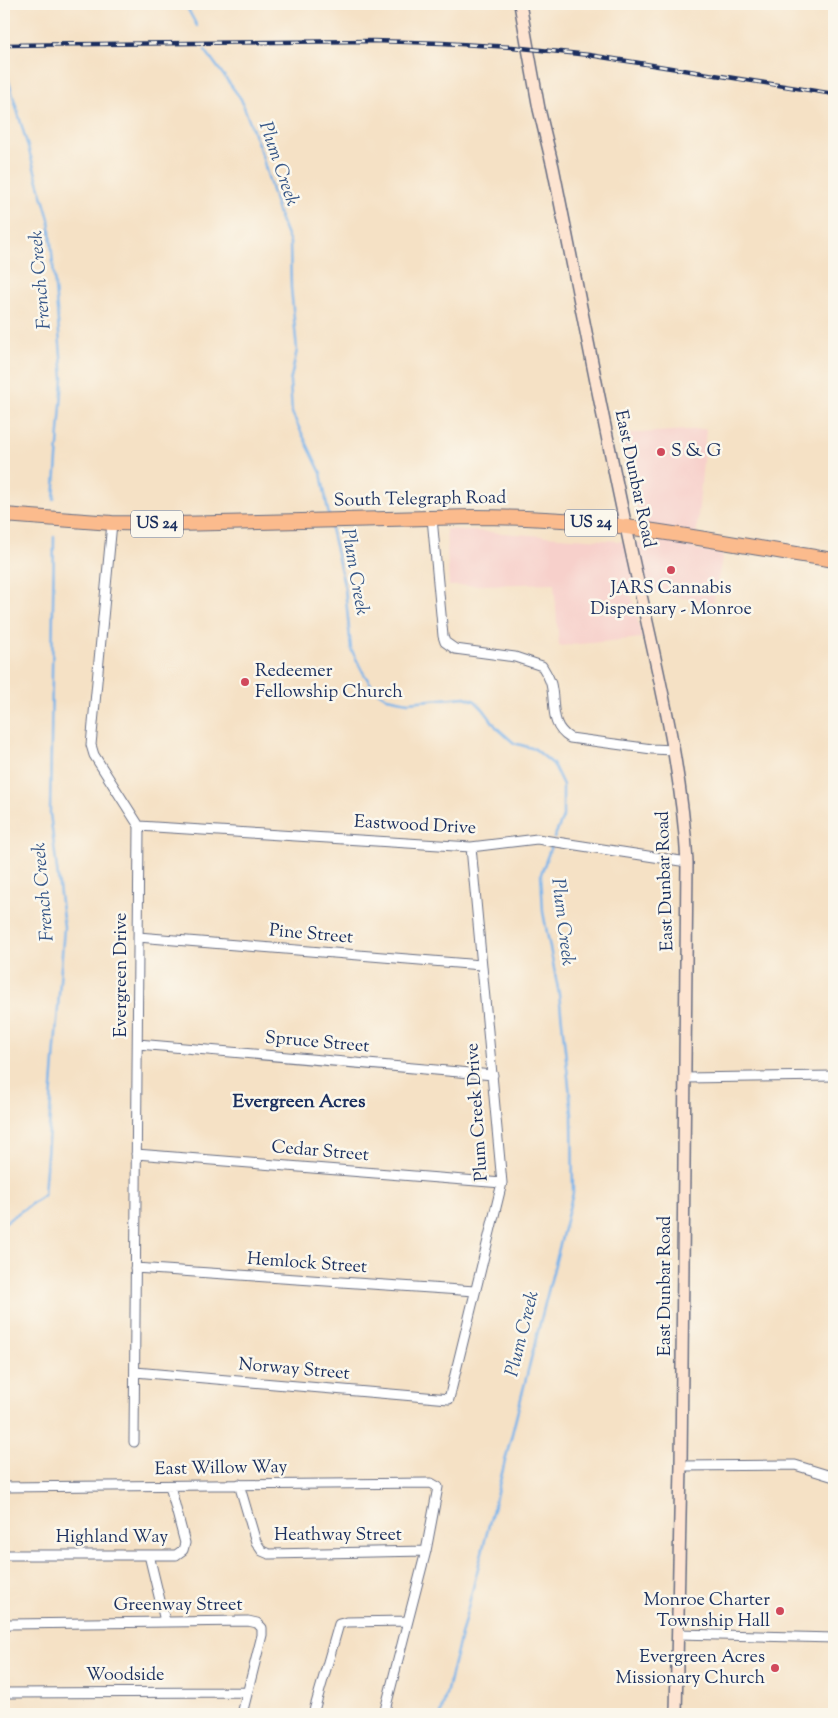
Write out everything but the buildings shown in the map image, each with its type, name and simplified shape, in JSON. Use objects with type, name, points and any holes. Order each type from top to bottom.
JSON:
[{"type":"main road","name":"South Telegraph Road","points":[[4,515],[112,523],[176,524],[511,517],[626,527],[834,560]]},
{"type":"street","name":"East Dunbar Road","points":[[520,4],[539,109],[553,167],[626,527],[674,750],[685,822],[687,862],[682,1466],[676,1714]]},
{"type":"street","points":[[432,518],[445,642],[455,649],[515,657],[542,666],[552,686],[557,724],[561,733],[570,738],[642,748],[674,750]]},
{"type":"street","points":[[112,523],[91,745],[94,755],[139,826]]},
{"type":"street","name":"Eastwood Drive","points":[[139,826],[471,847],[528,840],[547,840],[687,862]]},
{"type":"street","name":"Evergreen Drive","points":[[134,1442],[139,826]]},
{"type":"street","name":"Plum Creek Drive","points":[[449,1400],[502,1183],[471,847]]},
{"type":"street","name":"Pine Street","points":[[138,937],[481,965]]},
{"type":"street","name":"Spruce Street","points":[[138,1044],[493,1075]]},
{"type":"street","points":[[685,1078],[834,1076]]},
{"type":"street","name":"Cedar Street","points":[[136,1154],[502,1183]]},
{"type":"street","name":"Hemlock Street","points":[[136,1268],[475,1291]]},
{"type":"street","name":"Norway Street","points":[[136,1372],[449,1400]]},
{"type":"street","points":[[682,1466],[795,1465],[834,1477]]},
{"type":"street","name":"East Willow Way","points":[[4,1487],[431,1483],[438,1487],[426,1551]]},
{"type":"street","name":"Heathway Street","points":[[240,1484],[256,1542],[262,1551],[269,1554],[426,1551]]},
{"type":"street","name":"Highland Way","points":[[4,1555],[176,1555],[182,1550],[185,1543],[170,1486]]},
{"type":"street","points":[[384,1714],[426,1551]]},
{"type":"street","points":[[150,1555],[165,1621]]},
{"type":"street","name":"Greenway Street","points":[[4,1626],[10,1624],[165,1621],[248,1621],[257,1623],[262,1628],[262,1635],[242,1714]]},
{"type":"street","points":[[314,1714],[339,1624],[347,1622],[407,1621]]},
{"type":"street","points":[[678,1634],[834,1638]]},
{"type":"street","name":"Woodside","points":[[4,1692],[247,1692]]},
{"type":"shaded area","points":[[706,429],[695,549],[723,554],[713,603],[630,588],[642,638],[559,646],[554,583],[449,586],[446,529],[645,543],[621,434]]},
{"type":"waterway","name":"Plum Creek","points":[[185,4],[197,26]]},
{"type":"waterway","name":"Plum Creek","points":[[205,50],[241,99],[261,152],[278,212],[290,243],[291,288],[297,350],[290,382],[292,413],[321,473],[329,516]]},
{"type":"waterway","name":"French Creek","points":[[4,65],[49,219],[63,378],[54,499]]},
{"type":"waterway","name":"Plum Creek","points":[[330,524],[345,589],[351,649],[375,690],[387,698],[408,702],[465,697],[475,701],[497,728],[514,743],[535,749],[553,764],[563,785],[563,817],[554,838]]},
{"type":"waterway","name":"French Creek","points":[[4,1223],[44,1195],[64,927],[50,813],[54,537]]},
{"type":"waterway","name":"Plum Creek","points":[[441,1714],[573,1193],[572,1114],[559,994],[543,912],[541,874],[552,844]]},
{"type":"railway","points":[[4,45],[373,41],[512,47],[589,55],[834,94]]},
{"type":"place","name":"S & G","points":[[661,452]]},
{"type":"place","name":"JARS Cannabis Dispensary - Monroe","points":[[671,570]]},
{"type":"place","name":"Redeemer Fellowship Church","points":[[245,682]]},
{"type":"place","name":"Monroe Charter Township Hall","points":[[780,1611]]},
{"type":"place","name":"Evergreen Acres Missionary Church","points":[[775,1668]]},
{"type":"district","name":"Evergreen Acres","points":[[299,1102]]}]
